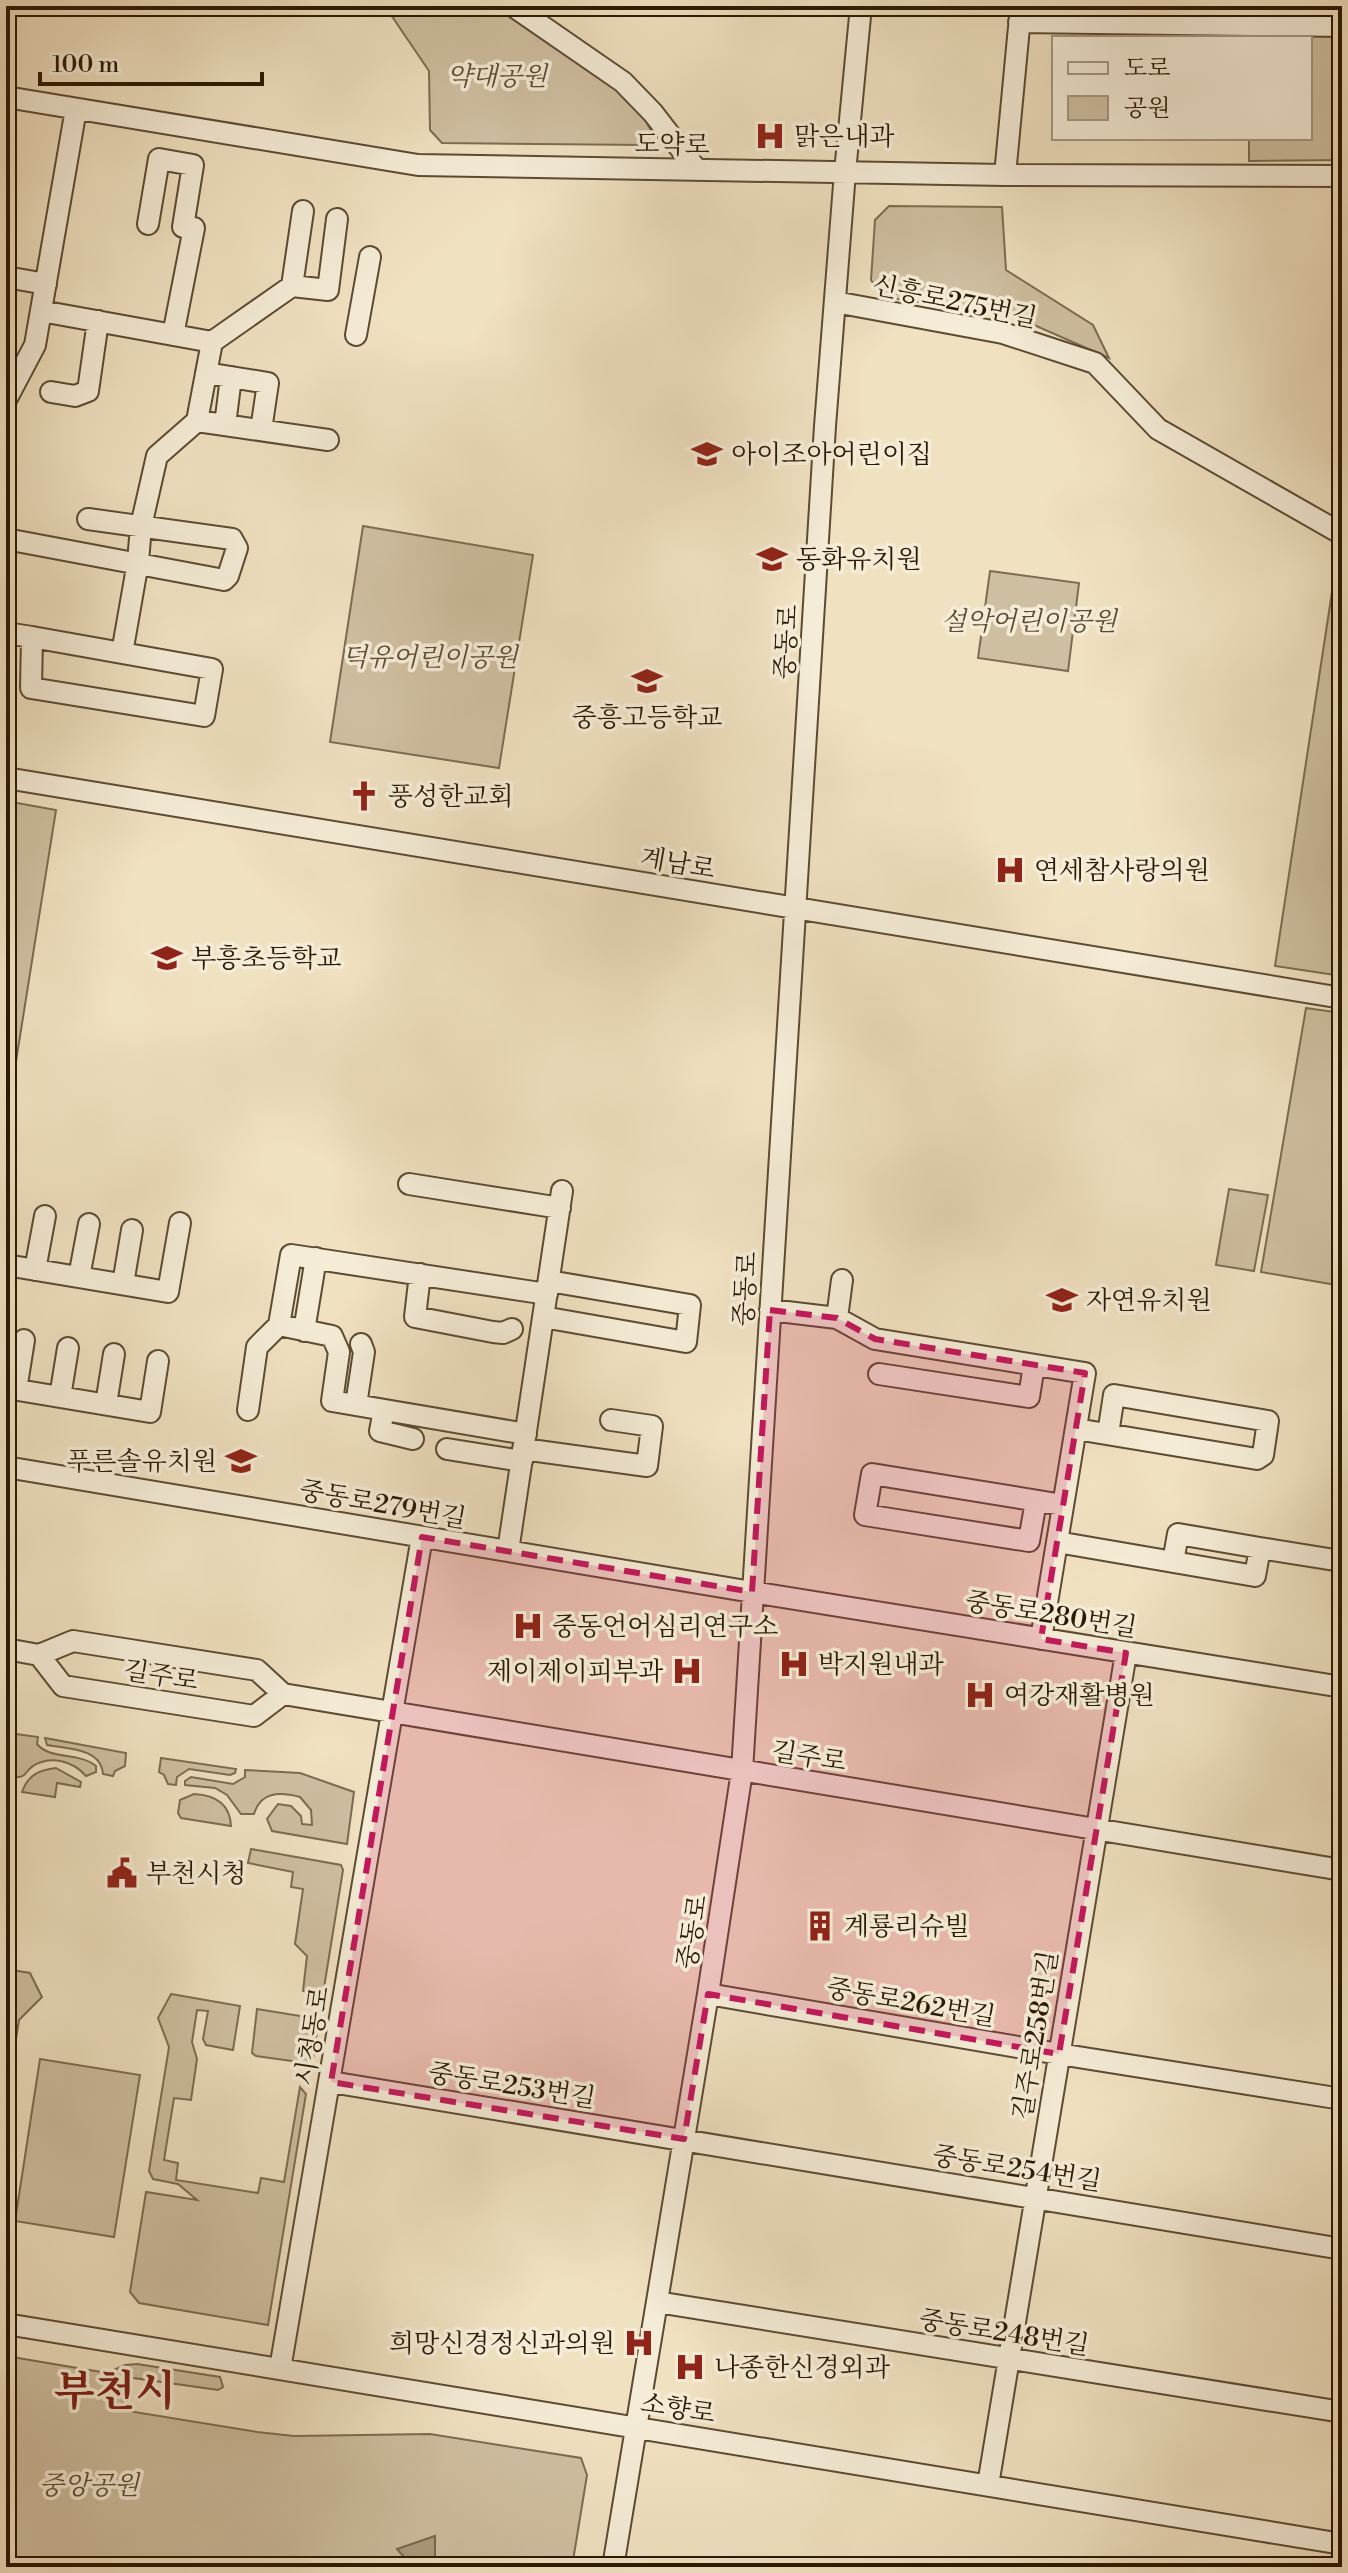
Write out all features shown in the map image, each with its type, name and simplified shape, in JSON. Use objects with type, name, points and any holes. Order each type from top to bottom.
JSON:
[{"type":"street","points":[[513,6],[623,82],[653,113],[697,170]]},
{"type":"street","name":"중동로","points":[[613,2567],[742,1771],[835,302],[861,6]]},
{"type":"street","points":[[1005,175],[1020,14],[1342,26]]},
{"type":"street","name":"도약로","points":[[6,97],[418,165],[1005,175],[1342,176]]},
{"type":"street","points":[[6,400],[35,345],[76,109]]},
{"type":"street","points":[[148,224],[159,159],[193,165],[183,227],[194,228],[173,335]]},
{"type":"street","points":[[292,286],[303,211]]},
{"type":"street","points":[[122,653],[141,526],[157,456],[197,421],[212,342],[292,286],[328,290],[337,219]]},
{"type":"street","points":[[356,335],[370,257]]},
{"type":"street","points":[[6,277],[46,284]]},
{"type":"street","points":[[329,285],[363,292]]},
{"type":"street","name":"신흥로275번길","points":[[835,302],[1003,333],[1095,363],[1158,429],[1342,534]]},
{"type":"street","points":[[41,311],[212,342]]},
{"type":"street","points":[[51,392],[75,396],[88,391],[98,321]]},
{"type":"street","points":[[206,373],[268,383],[261,430]]},
{"type":"street","points":[[225,425],[231,377]]},
{"type":"street","points":[[197,421],[328,440]]},
{"type":"street","points":[[6,539],[224,580],[237,548],[232,539],[88,519]]},
{"type":"street","points":[[6,633],[32,637],[212,669],[204,716],[31,688],[32,637]]},
{"type":"street","name":"계남로","points":[[6,778],[1342,998]]},
{"type":"street","points":[[409,1184],[561,1200],[508,1551]]},
{"type":"street","points":[[35,1270],[45,1216]]},
{"type":"street","points":[[6,1265],[168,1292],[180,1223]]},
{"type":"street","points":[[79,1277],[89,1224]]},
{"type":"street","points":[[123,1284],[132,1230]]},
{"type":"street","points":[[248,1410],[257,1347],[279,1325],[291,1255],[420,1274],[690,1305],[686,1342],[543,1317]]},
{"type":"street","points":[[304,1331],[316,1258]]},
{"type":"street","points":[[420,1274],[415,1317],[503,1333],[512,1329]]},
{"type":"street","points":[[837,1318],[842,1280]]},
{"type":"street","points":[[770,1310],[837,1318],[875,1339],[1085,1373],[1041,1639]]},
{"type":"street","points":[[279,1325],[332,1336],[339,1352],[332,1401],[384,1410],[523,1448],[647,1466],[652,1426],[611,1420]]},
{"type":"street","points":[[24,1340],[11,1389],[150,1412],[158,1361]]},
{"type":"street","points":[[356,1405],[364,1352],[361,1344]]},
{"type":"street","points":[[60,1397],[68,1348]]},
{"type":"street","points":[[106,1404],[114,1354]]},
{"type":"street","points":[[879,1374],[1029,1397],[1034,1365]]},
{"type":"street","points":[[1076,1429],[1257,1459],[1263,1455],[1268,1421],[1114,1395],[1108,1434]]},
{"type":"street","points":[[384,1410],[380,1431],[413,1439]]},
{"type":"street","points":[[447,1449],[523,1448]]},
{"type":"street","name":"중동로279번길","points":[[6,1467],[752,1592]]},
{"type":"street","points":[[1036,1501],[1029,1541],[865,1515],[872,1474],[1063,1505]]},
{"type":"street","points":[[1173,1562],[1178,1534],[1341,1561]]},
{"type":"street","name":"시청동로","points":[[280,2369],[422,1537]]},
{"type":"street","points":[[1057,1542],[1255,1576],[1260,1548]]},
{"type":"street","name":"중동로280번길","points":[[752,1592],[1342,1687]]},
{"type":"street","name":"길주로","points":[[283,1694],[254,1716],[63,1686],[39,1655],[73,1641],[257,1670],[283,1694],[1338,1869]]},
{"type":"street","points":[[6,1649],[39,1655]]},
{"type":"street","name":"길주로258번길","points":[[988,2485],[1126,1653]]},
{"type":"street","name":"중동로262번길","points":[[708,1994],[1342,2099]]},
{"type":"street","name":"중동로253번길","points":[[331,2082],[684,2139]]},
{"type":"street","name":"중동로254번길","points":[[684,2139],[1342,2249]]},
{"type":"street","name":"중동로248번길","points":[[657,2302],[1342,2412]]},
{"type":"street","name":"소향로","points":[[6,2324],[1342,2544]]},
{"type":"highlighted area","points":[[770,1310],[837,1318],[875,1339],[1085,1373],[1041,1639],[1126,1653],[1059,2054],[708,1994],[684,2139],[331,2082],[422,1537],[752,1592]]},
{"type":"green space","name":"약대공원","points":[[385,6],[513,6],[623,82],[652,132],[646,145],[442,143],[430,130],[429,71]]},
{"type":"green space","points":[[1249,33],[1342,34],[1342,160],[1249,161],[1249,140],[1312,140],[1312,36],[1249,36]]},
{"type":"green space","points":[[889,206],[1002,207],[1006,270],[1093,325],[1109,358],[1009,314],[883,297],[871,280],[875,220]]},
{"type":"green space","name":"덕유어린이공원","points":[[363,526],[533,555],[499,768],[330,742]]},
{"type":"green space","points":[[1339,546],[1342,548],[1342,976],[1275,966]]},
{"type":"green space","name":"설악어린이공원","points":[[990,571],[1079,583],[1068,671],[978,658]]},
{"type":"green space","points":[[6,801],[56,810],[14,1074],[6,1072]]},
{"type":"green space","points":[[1306,1008],[1342,1013],[1342,1286],[1261,1272]]},
{"type":"green space","points":[[1229,1189],[1268,1195],[1254,1271],[1216,1265]]},
{"type":"green space","points":[[6,1735],[38,1737],[37,1744],[43,1749],[89,1762],[96,1766],[96,1772],[86,1776],[68,1763],[54,1760],[33,1766],[21,1777],[6,1775]]},
{"type":"green space","points":[[45,1738],[126,1753],[125,1766],[115,1771],[113,1776],[103,1774],[101,1765],[90,1754],[47,1745]]},
{"type":"green space","points":[[161,1758],[236,1769],[230,1775],[189,1769],[177,1777],[176,1785],[168,1784],[159,1772]]},
{"type":"green space","points":[[56,1768],[81,1782],[80,1787],[57,1783],[55,1797],[22,1792],[35,1774]]},
{"type":"green space","points":[[245,1770],[300,1773],[354,1792],[347,1844],[272,1831],[267,1819],[278,1804],[291,1806],[301,1816],[302,1824],[312,1825],[311,1810],[300,1797],[272,1795],[261,1801],[254,1814],[241,1814],[227,1795],[215,1788],[185,1785],[191,1777],[233,1784],[245,1777]]},
{"type":"green space","points":[[194,1794],[220,1802],[228,1812],[231,1826],[181,1818],[178,1813],[180,1800]]},
{"type":"green space","points":[[251,1849],[341,1865],[343,1870],[323,1994],[303,1991],[307,1956],[295,1944],[303,1889],[291,1887],[293,1872],[248,1863]]},
{"type":"green space","points":[[6,1969],[30,1973],[42,1997],[19,2020],[6,2104],[6,2006],[10,1978],[6,1977]]},
{"type":"green space","points":[[171,1994],[240,2006],[233,2050],[206,2045],[203,2039],[208,2011],[197,2010],[192,2042],[197,2059],[191,2100],[174,2098],[164,2160],[178,2163],[176,2180],[258,2193],[261,2178],[284,2182],[300,2087],[306,2094],[268,2325],[139,2303],[130,2292],[146,2192],[197,2200],[178,2184],[153,2179],[149,2171],[169,2047],[158,2018]]},
{"type":"green space","points":[[257,2009],[319,2019],[313,2059],[306,2063],[252,2053]]},
{"type":"green space","points":[[40,2059],[140,2075],[114,2237],[15,2221]]},
{"type":"green space","name":"중앙공원","points":[[6,2356],[107,2373],[125,2365],[137,2364],[220,2377],[223,2387],[218,2390],[126,2377],[122,2410],[294,2436],[430,2434],[581,2458],[587,2475],[572,2567],[6,2567]]},
{"type":"shaded area","points":[[435,2536],[435,2567],[407,2567],[397,2549]]},
{"type":"place","name":"맑은내과","points":[[770,136]]},
{"type":"place","name":"아이조아어린이집","points":[[707,454]]},
{"type":"place","name":"동화유치원","points":[[772,559]]},
{"type":"place","name":"중흥고등학교","points":[[647,681]]},
{"type":"place","name":"풍성한교회","points":[[364,796]]},
{"type":"place","name":"연세참사랑의원","points":[[1010,870]]},
{"type":"place","name":"부흥초등학교","points":[[167,958]]},
{"type":"place","name":"자연유치원","points":[[1062,1300]]},
{"type":"place","name":"푸른솔유치원","points":[[241,1461]]},
{"type":"place","name":"중동언어심리연구소","points":[[528,1626]]},
{"type":"place","name":"박지원내과","points":[[794,1664]]},
{"type":"place","name":"제이제이피부과","points":[[687,1671]]},
{"type":"place","name":"여강재활병원","points":[[980,1695]]},
{"type":"place","name":"부천시청","points":[[122,1873]]},
{"type":"place","name":"계룡리슈빌","points":[[820,1926]]},
{"type":"place","name":"희망신경정신과의원","points":[[639,2343]]},
{"type":"place","name":"나종한신경외과","points":[[690,2367]]},
{"type":"district","name":"부천시","points":[[115,2390]]}]
